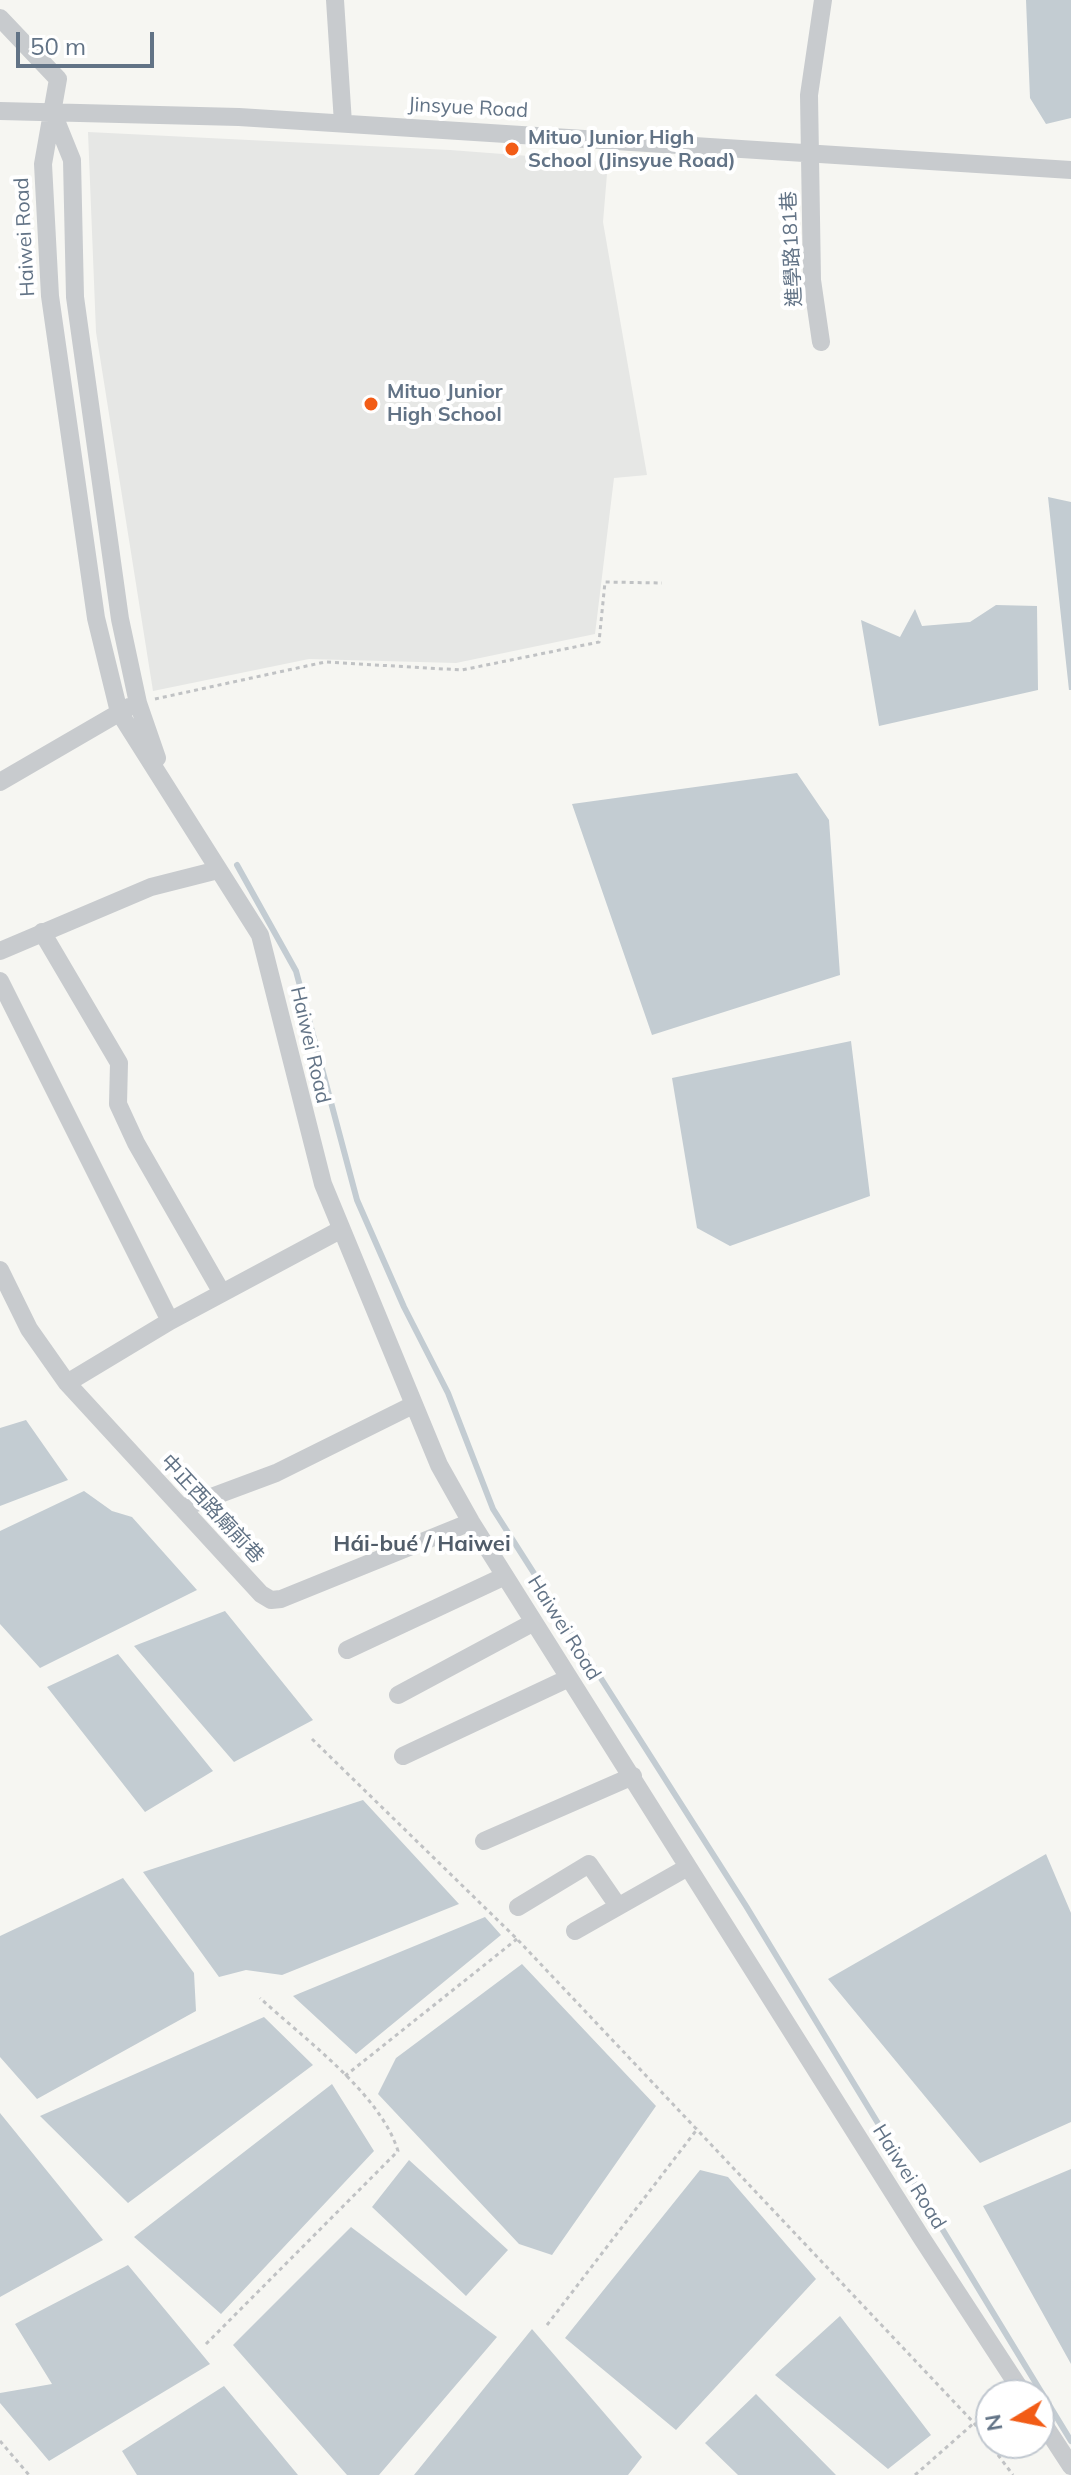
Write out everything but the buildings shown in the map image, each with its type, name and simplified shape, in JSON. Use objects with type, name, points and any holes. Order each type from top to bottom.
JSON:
[{"type":"street","points":[[335,0],[343,123]]},
{"type":"street","name":"進學路181巷","points":[[821,342],[812,280],[809,95],[823,0]]},
{"type":"street","points":[[0,18],[58,79],[53,113]]},
{"type":"street","name":"Jinsyue Road","points":[[0,111],[239,117],[1071,170]]},
{"type":"street","name":"Haiwei Road","points":[[53,113],[72,160],[75,297],[120,619],[138,703],[166,787]]},
{"type":"street","name":"Haiwei Road","points":[[53,113],[43,164],[50,296],[96,618],[119,712],[260,935],[305,1118],[340,1230],[439,1465],[569,1678],[1014,2379]]},
{"type":"street","points":[[0,782],[138,703]]},
{"type":"street","points":[[0,951],[151,887],[218,870]]},
{"type":"street","points":[[42,932],[119,1063],[118,1104],[222,1293]]},
{"type":"street","points":[[0,981],[170,1321]]},
{"type":"street","points":[[67,1383],[170,1321],[340,1230]]},
{"type":"street","name":"中正西路廟前巷","points":[[0,1270],[29,1329],[67,1383],[261,1594],[271,1600],[281,1599],[471,1522]]},
{"type":"street","points":[[182,1508],[276,1473],[413,1405]]},
{"type":"street","points":[[347,1650],[505,1576]]},
{"type":"street","points":[[398,1695],[534,1622]]},
{"type":"street","points":[[403,1756],[569,1678]]},
{"type":"street","points":[[484,1841],[633,1776]]},
{"type":"street","points":[[518,1907],[589,1864],[618,1906]]},
{"type":"street","points":[[575,1931],[688,1867]]},
{"type":"street","points":[[1055,2442],[1071,2466]]},
{"type":"path","points":[[138,703],[325,662],[462,670],[599,642],[605,582],[662,583]]},
{"type":"path","points":[[312,1739],[517,1939],[698,2128],[974,2423],[1013,2475]]},
{"type":"path","points":[[345,2076],[517,1939]]},
{"type":"path","points":[[206,2344],[398,2151],[392,2131],[345,2076],[260,1998]]},
{"type":"path","points":[[547,2325],[698,2128]]},
{"type":"path","points":[[915,2475],[974,2423]]},
{"type":"path","points":[[0,2441],[29,2475]]},
{"type":"shaded area","points":[[1026,0],[1071,0],[1071,118],[1046,124],[1030,98]]},
{"type":"shaded area","name":"Mituo Junior High School","points":[[88,132],[450,150],[608,162],[603,222],[647,475],[614,478],[595,634],[456,663],[309,659],[153,691],[96,332]]},
{"type":"shaded area","points":[[1048,497],[1071,502],[1071,690],[1069,690]]},
{"type":"shaded area","points":[[996,605],[1037,606],[1038,690],[879,726],[861,620],[900,637],[915,609],[922,626],[970,622]]},
{"type":"shaded area","points":[[797,773],[829,820],[840,975],[652,1035],[572,804]]},
{"type":"shaded area","points":[[851,1041],[870,1196],[730,1246],[697,1228],[672,1078]]},
{"type":"shaded area","points":[[26,1420],[68,1480],[0,1506],[0,1428]]},
{"type":"shaded area","points":[[84,1491],[112,1511],[132,1517],[197,1590],[40,1668],[0,1624],[0,1531]]},
{"type":"shaded area","points":[[225,1611],[313,1720],[234,1762],[134,1646]]},
{"type":"shaded area","points":[[118,1654],[213,1771],[145,1812],[47,1687]]},
{"type":"shaded area","points":[[363,1800],[459,1904],[282,1975],[246,1970],[219,1977],[143,1872]]},
{"type":"shaded area","points":[[1046,1854],[1071,1913],[1071,2122],[980,2163],[828,1979]]},
{"type":"shaded area","points":[[123,1878],[194,1973],[196,2011],[37,2099],[0,2057],[0,1936]]},
{"type":"shaded area","points":[[485,1917],[501,1935],[356,2054],[293,1996]]},
{"type":"shaded area","points":[[522,1964],[656,2106],[552,2255],[519,2244],[378,2094],[396,2058]]},
{"type":"shaded area","points":[[264,2017],[313,2065],[128,2203],[40,2116]]},
{"type":"shaded area","points":[[332,2084],[374,2151],[221,2314],[134,2237]]},
{"type":"shaded area","points":[[0,2113],[103,2240],[0,2297]]},
{"type":"shaded area","points":[[409,2160],[508,2250],[466,2296],[372,2207]]},
{"type":"shaded area","points":[[1071,2169],[1071,2364],[983,2206]]},
{"type":"shaded area","points":[[700,2170],[728,2177],[816,2279],[676,2430],[565,2338]]},
{"type":"shaded area","points":[[351,2227],[497,2337],[379,2475],[347,2475],[233,2345]]},
{"type":"shaded area","points":[[128,2265],[210,2364],[49,2461],[0,2403],[0,2393],[52,2384],[15,2324]]},
{"type":"shaded area","points":[[840,2316],[931,2435],[888,2469],[775,2375]]},
{"type":"shaded area","points":[[532,2329],[642,2457],[628,2475],[414,2475]]},
{"type":"shaded area","points":[[224,2386],[298,2475],[137,2475],[122,2451]]},
{"type":"shaded area","points":[[756,2394],[836,2475],[738,2475],[705,2443]]},
{"type":"waterway","points":[[237,865],[296,971],[357,1200],[404,1307],[448,1393],[493,1509],[746,1906],[1071,2441]]},
{"type":"place","name":"Mituo Junior High School (Jinsyue Road)","points":[[512,149]]},
{"type":"place","name":"Mituo Junior High School","points":[[371,404]]},
{"type":"district","name":"Hái-bué / Haiwei","points":[[422,1544]]}]
